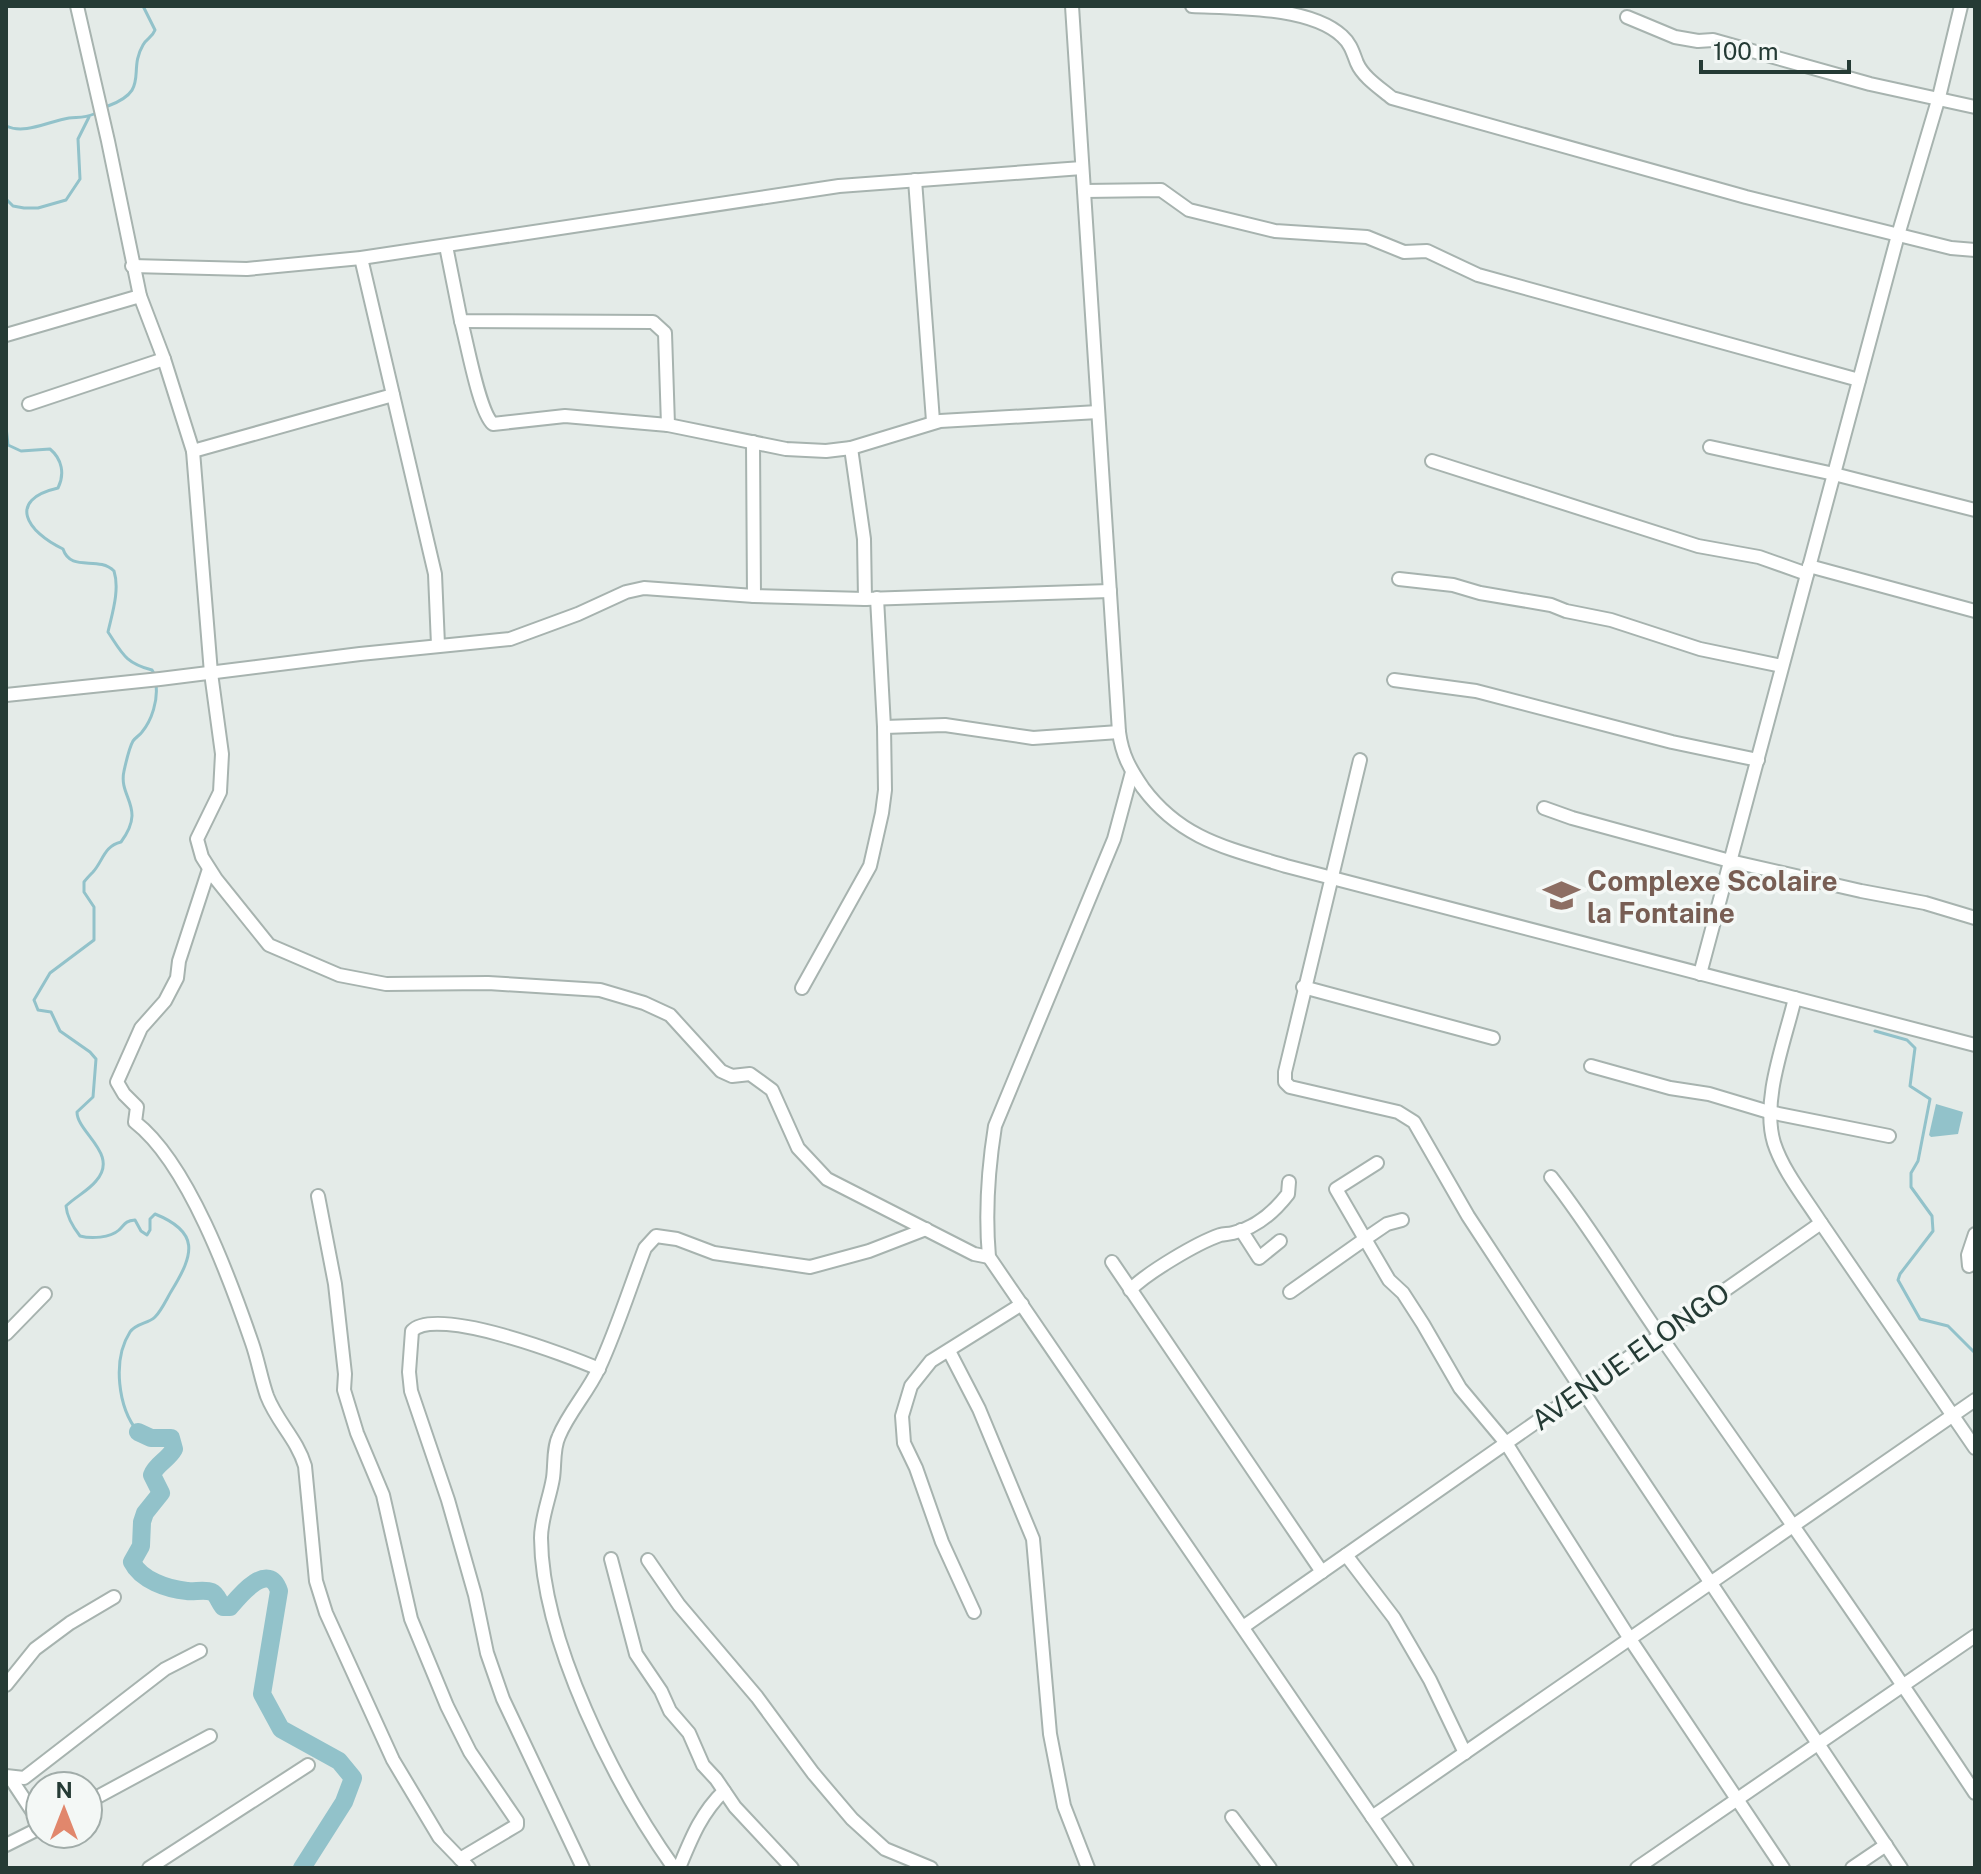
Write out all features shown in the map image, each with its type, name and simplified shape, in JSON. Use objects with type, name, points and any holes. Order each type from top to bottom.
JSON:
[{"type":"street","points":[[77,6],[132,266],[193,451],[211,673],[222,754],[220,792],[197,839],[209,869],[269,945],[339,975],[390,985],[488,983],[600,990],[666,1013],[683,1027],[721,1071],[732,1076],[750,1074],[773,1091],[798,1148],[827,1179],[974,1254],[989,1257]]},
{"type":"street","points":[[1072,6],[1119,732],[1121,749],[1132,772],[1157,807],[1199,838],[1242,853],[1975,1045]]},
{"type":"street","points":[[1192,6],[1267,11],[1314,19],[1325,24],[1343,36],[1365,74],[1392,98],[1746,197],[1951,248],[1975,250]]},
{"type":"street","points":[[1700,974],[1898,235],[1939,97],[1961,6]]},
{"type":"street","points":[[1627,17],[1675,37],[1713,40],[1870,84],[1975,107]]},
{"type":"street","points":[[132,266],[247,269],[361,258],[839,186],[1082,168]]},
{"type":"street","points":[[915,180],[933,421]]},
{"type":"street","points":[[1084,191],[1161,190],[1188,210],[1275,231],[1367,237],[1404,252],[1427,251],[1478,275],[1859,380]]},
{"type":"street","points":[[446,246],[482,404],[493,424],[565,416],[668,425],[786,449],[826,451],[851,448],[940,421],[1098,412]]},
{"type":"street","points":[[361,258],[435,574],[438,645]]},
{"type":"street","points":[[6,335],[140,296]]},
{"type":"street","points":[[461,321],[653,322],[665,333],[668,425]]},
{"type":"street","points":[[29,404],[164,359]]},
{"type":"street","points":[[193,451],[393,395]]},
{"type":"street","points":[[753,442],[754,596]]},
{"type":"street","points":[[1710,447],[1834,474],[1975,510]]},
{"type":"street","points":[[802,988],[870,866],[885,790],[884,727],[851,448]]},
{"type":"street","points":[[1432,461],[1698,546],[1753,556],[1975,611]]},
{"type":"street","points":[[1399,579],[1442,583],[1551,605],[1611,620],[1700,649],[1782,666]]},
{"type":"street","points":[[6,695],[519,637],[626,592],[644,588],[754,596],[871,598],[1110,591]]},
{"type":"street","points":[[1394,680],[1476,691],[1685,745],[1758,760]]},
{"type":"street","points":[[884,727],[945,725],[1033,738],[1119,732]]},
{"type":"street","points":[[1360,760],[1303,987],[1285,1082],[1290,1087],[1398,1112],[1414,1122],[1468,1216],[1901,1868]]},
{"type":"street","points":[[1132,772],[1114,839],[995,1126],[987,1171],[989,1257],[1407,1868]]},
{"type":"street","points":[[1544,808],[1730,861],[1925,903],[1975,918]]},
{"type":"street","points":[[209,869],[179,961],[177,978],[165,1001],[141,1028],[117,1082],[137,1107],[135,1122],[160,1147],[203,1218],[252,1344],[267,1395],[276,1415],[301,1452],[316,1581],[326,1613],[393,1760],[439,1837],[464,1864],[517,1825],[517,1821],[470,1752],[430,1669],[411,1619],[383,1495],[346,1398],[335,1284],[318,1196]]},
{"type":"street","points":[[1303,987],[1493,1038]]},
{"type":"street","points":[[1795,998],[1769,1112],[1774,1142],[1782,1162],[1821,1223],[1975,1448]]},
{"type":"street","points":[[1591,1066],[1670,1088],[1709,1094],[1769,1112],[1889,1136]]},
{"type":"street","points":[[1377,1163],[1336,1189],[1389,1280],[1403,1293],[1460,1388],[1506,1443],[1630,1639],[1783,1868]]},
{"type":"street","points":[[1551,1177],[1584,1218],[1660,1336],[1904,1685],[1975,1793]]},
{"type":"street","points":[[1130,1290],[1144,1276],[1179,1257],[1221,1235],[1241,1230],[1268,1216],[1289,1193],[1289,1182]]},
{"type":"street","points":[[1290,1292],[1387,1224],[1402,1220]]},
{"type":"street","name":"AVENUE ELONGO","points":[[1243,1627],[1821,1223]]},
{"type":"street","points":[[677,1868],[631,1797],[579,1693],[553,1622],[544,1579],[541,1534],[553,1477],[557,1438],[599,1369],[645,1248],[656,1236],[677,1239],[714,1253],[810,1267],[869,1251],[926,1229]]},
{"type":"street","points":[[1241,1230],[1259,1258],[1280,1241]]},
{"type":"street","points":[[1969,1266],[1968,1255],[1975,1234]]},
{"type":"street","points":[[1112,1262],[1322,1572]]},
{"type":"street","points":[[6,1334],[45,1294]]},
{"type":"street","points":[[974,1612],[942,1542],[904,1443],[902,1416],[911,1386],[931,1361],[1022,1304]]},
{"type":"street","points":[[583,1868],[503,1699],[487,1653],[475,1595],[448,1500],[411,1391],[412,1331],[417,1326],[439,1323],[477,1328],[568,1355],[599,1369]]},
{"type":"street","points":[[949,1351],[979,1409],[1033,1539],[1050,1734],[1064,1806],[1088,1868]]},
{"type":"street","points":[[1372,1817],[1975,1400]]},
{"type":"street","points":[[1346,1555],[1401,1631],[1430,1680],[1465,1753]]},
{"type":"street","points":[[611,1559],[636,1654],[661,1691],[670,1711],[689,1733],[703,1765],[735,1807],[792,1868]]},
{"type":"street","points":[[648,1560],[679,1605],[757,1697],[813,1773],[852,1819],[885,1849],[931,1868]]},
{"type":"street","points":[[6,1685],[35,1649],[70,1623],[114,1597]]},
{"type":"street","points":[[1645,1866],[1975,1636]]},
{"type":"street","points":[[9,1778],[24,1778],[165,1669],[200,1651]]},
{"type":"street","points":[[104,1793],[210,1736]]},
{"type":"street","points":[[149,1868],[308,1765]]},
{"type":"street","points":[[9,1778],[24,1801]]},
{"type":"street","points":[[677,1868],[701,1818],[724,1791]]},
{"type":"street","points":[[1232,1817],[1270,1868]]},
{"type":"street","points":[[6,1845],[24,1834]]},
{"type":"street","points":[[1852,1868],[1886,1845]]},
{"type":"water","points":[[1936,1104],[1963,1112],[1958,1134],[1929,1135]]},
{"type":"waterway","points":[[108,106],[121,100],[134,87],[139,55],[155,30],[143,6]]},
{"type":"waterway","points":[[1968,6],[1975,7]]},
{"type":"waterway","points":[[6,126],[29,128],[94,114]]},
{"type":"waterway","points":[[6,199],[13,206],[24,208],[38,208],[66,200],[80,179],[78,139],[89,117]]},
{"type":"waterway","points":[[6,427],[8,445],[21,451],[50,449],[57,457],[61,467],[58,488],[32,500],[27,508],[28,517],[40,534],[63,549],[72,560],[108,566],[114,571],[116,594],[108,632],[125,656],[152,670],[156,677]]},
{"type":"waterway","points":[[138,1432],[122,1397],[119,1370],[124,1343],[135,1327],[158,1314],[185,1265],[189,1245],[180,1228],[155,1214],[150,1219],[147,1235],[135,1220],[127,1222],[111,1235],[100,1237],[80,1236],[73,1226],[66,1206],[93,1185],[102,1171],[101,1153],[83,1128],[77,1112],[93,1097],[96,1059],[60,1031],[51,1012],[38,1010],[34,1000],[50,973],[94,940],[94,907],[84,892],[84,882],[107,850],[121,842],[132,820],[123,780],[124,771],[132,744],[151,716],[156,685]]},
{"type":"waterway","points":[[1875,1031],[1907,1040],[1915,1048],[1910,1086],[1930,1099],[1918,1161],[1911,1173],[1911,1187],[1932,1216],[1933,1231],[1898,1280],[1920,1319],[1948,1326],[1975,1353]]},
{"type":"waterway","points":[[138,1432],[151,1438],[171,1438],[174,1449],[152,1475],[161,1493],[145,1513],[141,1546],[132,1562],[148,1579],[163,1586],[212,1592],[223,1607],[230,1607],[247,1588],[262,1579],[274,1582],[279,1591],[262,1694],[281,1729],[339,1761],[353,1778],[344,1802],[302,1868]]},
{"type":"place","name":"Complexe Scolaire la Fontaine","points":[[1561,896]]}]
